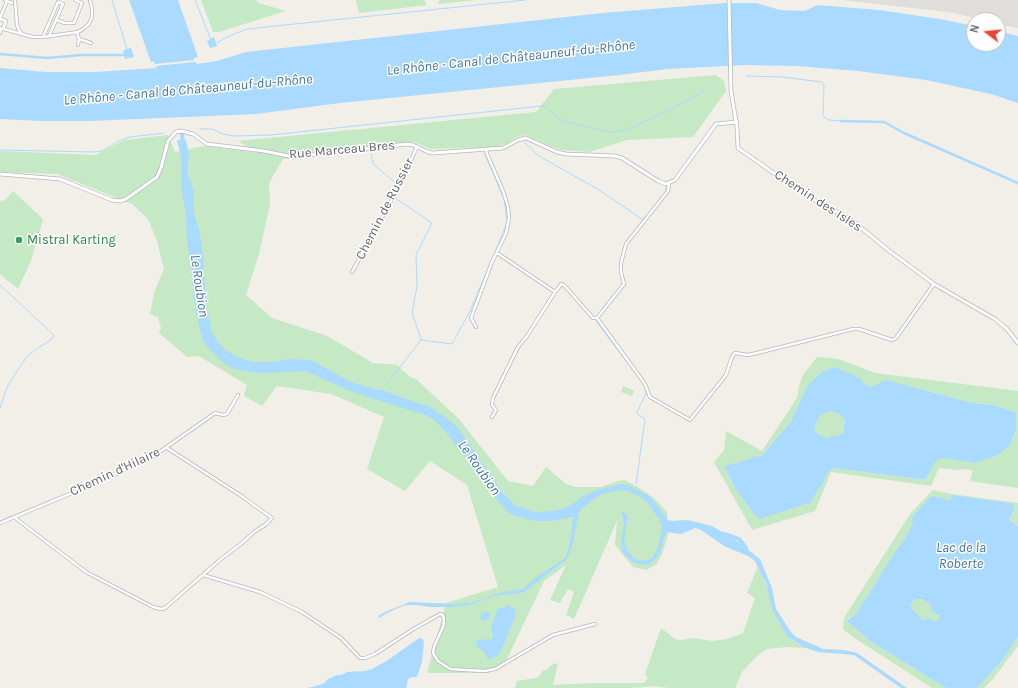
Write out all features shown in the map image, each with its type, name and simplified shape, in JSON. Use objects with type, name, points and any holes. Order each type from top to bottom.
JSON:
[{"type":"street","points":[[0,34],[6,21],[0,18],[6,0],[14,1],[17,25],[22,34]]},
{"type":"street","points":[[56,20],[74,24],[82,3],[75,0]]},
{"type":"street","points":[[2,29],[33,37],[49,37],[77,32],[83,29],[90,20],[92,9],[90,0]]},
{"type":"street","name":"Chemin des Isles","points":[[729,0],[731,91],[737,122],[738,148],[802,193],[853,221],[888,250],[934,284],[995,319],[1007,329],[1018,343]]},
{"type":"street","points":[[43,37],[58,2],[63,4],[49,37]]},
{"type":"street","points":[[77,32],[79,39],[78,45]]},
{"type":"street","points":[[79,39],[91,43]]},
{"type":"street","points":[[596,318],[624,284],[621,264],[626,244],[668,191],[669,183],[675,180],[716,124],[737,122]]},
{"type":"street","name":"Rue Marceau Bres","points":[[0,174],[60,179],[116,201],[126,198],[157,177],[168,141],[176,132],[181,131],[193,134],[207,144],[264,151],[287,156],[408,144],[433,153],[486,150],[503,148],[518,140],[526,138],[557,152],[566,154],[615,156],[622,158],[658,181],[669,183]]},
{"type":"street","name":"Chemin de Russier","points":[[352,272],[398,188],[418,147]]},
{"type":"street","points":[[476,327],[471,318],[475,304],[506,233],[510,218],[503,191],[486,150]]},
{"type":"street","points":[[497,253],[555,292]]},
{"type":"street","points":[[492,417],[496,410],[492,405],[493,398],[518,347],[527,336],[561,284],[564,285],[596,318],[645,384],[650,397],[690,420],[726,375],[732,357],[735,353],[748,355],[854,329],[859,329],[892,340],[896,338],[934,284]]},
{"type":"street","name":"Chemin d'Hilaire","points":[[0,523],[151,458],[215,413],[223,415],[227,414],[238,395]]},
{"type":"street","points":[[14,517],[86,572],[153,607],[161,609],[165,608],[272,518],[240,495],[167,448]]},
{"type":"street","points":[[203,575],[259,592],[307,615],[341,638],[360,658],[365,658],[375,654],[440,614],[443,615],[443,627],[434,647],[433,653],[438,661],[450,669],[485,671],[495,669],[553,635],[595,624]]},
{"type":"shaded area","points":[[841,0],[1018,0],[1018,28],[1006,26],[1006,12],[966,12],[966,16],[954,13]]},
{"type":"green space","points":[[201,0],[256,0],[259,3],[286,11],[219,32],[213,32]]},
{"type":"green space","points":[[356,0],[424,0],[427,5],[359,13]]},
{"type":"green space","points":[[440,0],[478,0],[438,4]]},
{"type":"green space","points":[[716,75],[724,81],[726,91],[693,137],[627,140],[589,152],[562,150],[526,135],[517,137],[505,144],[495,147],[431,149],[414,142],[338,150],[283,159],[269,183],[270,204],[259,254],[246,295],[272,318],[327,336],[373,363],[397,365],[410,377],[416,379],[459,419],[508,481],[533,486],[546,467],[566,484],[575,487],[602,487],[617,481],[625,480],[654,498],[667,512],[668,535],[662,554],[656,565],[646,570],[633,567],[615,545],[617,521],[574,619],[566,615],[574,592],[568,589],[560,603],[550,600],[566,565],[544,581],[506,661],[489,673],[427,673],[446,603],[498,587],[467,485],[430,461],[405,491],[367,469],[384,417],[331,394],[277,386],[262,406],[244,396],[247,385],[199,356],[187,357],[159,333],[161,328],[158,317],[150,314],[154,293],[164,269],[157,241],[148,219],[132,204],[57,174],[0,172],[0,151],[95,155],[124,140],[168,135],[175,152],[203,146],[258,153],[238,141],[536,112],[554,89]]},
{"type":"green space","name":"Mistral Karting","points":[[13,191],[43,219],[31,261],[18,289],[0,274],[0,201],[5,200]]},
{"type":"green space","points":[[817,357],[838,359],[875,373],[1018,391],[1018,488],[970,481],[973,470],[939,468],[931,486],[831,472],[815,511],[752,530],[714,462],[724,450],[726,431],[762,451],[797,398],[803,375]],"holes":[[[864,384],[872,388],[994,405],[1016,412],[1016,432],[1010,444],[975,463],[943,458],[935,461],[925,480],[833,468],[826,474],[824,482],[810,504],[802,505],[736,490],[724,466],[755,456],[761,456],[790,423],[808,385]]]},
{"type":"green space","points":[[623,386],[634,391],[632,396],[621,392]]},
{"type":"green space","points":[[831,411],[839,414],[845,420],[843,433],[836,436],[830,436],[828,439],[814,430],[818,419],[822,414]]},
{"type":"green space","points":[[933,490],[951,494],[1018,503],[1018,526],[1009,520],[1013,512],[1014,504],[950,500],[933,496],[930,497],[911,518],[914,522],[909,532],[855,615],[847,621],[870,641],[946,688],[932,688],[843,629],[844,618],[910,514]]},
{"type":"green space","points":[[758,566],[786,634],[792,640],[806,648],[787,647],[767,649],[759,654],[742,672],[735,688],[669,688],[655,686],[632,688],[515,688],[517,681],[536,678],[540,676],[542,671],[547,670],[551,665],[558,663],[553,685],[644,683],[648,678],[645,674],[661,628],[675,639],[681,640],[692,638],[712,641],[727,639],[743,633],[755,598],[747,593]]},
{"type":"green space","points":[[915,599],[922,599],[928,603],[932,607],[932,612],[939,615],[938,621],[923,620],[911,609],[910,605]]},
{"type":"green space","points":[[1018,637],[1018,646],[993,679],[984,688],[977,688],[1001,662]]},
{"type":"water","points":[[129,0],[178,0],[198,57],[194,58],[194,60],[155,64],[154,61],[151,62]]},
{"type":"water","name":"Le Rhône - Canal de Châteauneuf-du-Rhône","points":[[725,3],[756,3],[780,10],[805,11],[817,5],[879,10],[966,24],[966,52],[1006,52],[1006,33],[1018,36],[1018,103],[991,94],[926,80],[858,71],[798,66],[745,65],[667,69],[340,103],[256,114],[90,121],[0,119],[0,68],[46,72],[95,72],[157,68],[156,66],[195,62],[197,64],[217,61],[246,52],[603,13]]},
{"type":"water","points":[[214,37],[217,46],[210,48],[207,41]]},
{"type":"water","points":[[131,48],[134,57],[125,59],[123,52],[124,50]]},
{"type":"water","points":[[177,140],[186,140],[188,149],[189,156],[187,173],[194,191],[194,213],[199,229],[203,256],[206,306],[212,332],[219,344],[226,350],[237,357],[253,362],[275,362],[287,359],[311,360],[351,382],[382,390],[432,408],[453,423],[460,431],[502,492],[516,506],[535,512],[555,511],[568,507],[585,495],[597,490],[621,484],[628,485],[647,495],[652,499],[668,520],[687,520],[712,526],[737,541],[760,559],[772,588],[776,609],[796,637],[823,649],[844,650],[857,653],[907,688],[901,688],[854,655],[818,652],[806,648],[788,637],[773,612],[766,583],[755,561],[748,556],[724,546],[701,530],[695,528],[681,534],[666,532],[659,555],[655,560],[647,565],[632,562],[622,550],[621,540],[624,524],[621,511],[628,516],[624,540],[628,552],[635,559],[643,561],[649,560],[653,557],[658,547],[662,527],[659,519],[647,502],[626,490],[613,491],[600,495],[579,512],[572,547],[567,559],[525,591],[521,593],[499,595],[468,605],[452,607],[405,605],[379,618],[378,616],[385,612],[410,602],[454,604],[474,602],[503,592],[523,589],[535,578],[566,557],[570,543],[573,517],[552,521],[535,521],[509,513],[491,493],[445,431],[434,420],[425,415],[355,393],[307,372],[259,373],[234,369],[224,363],[212,352],[203,341],[196,313],[187,238],[186,216],[181,187],[181,156]]},
{"type":"water","points":[[835,367],[860,378],[864,384],[872,387],[886,380],[971,403],[994,405],[1016,412],[1016,431],[1010,444],[998,455],[975,463],[942,458],[935,462],[925,480],[833,468],[826,474],[824,482],[810,504],[802,505],[760,519],[755,515],[736,490],[724,466],[755,456],[761,456],[790,423],[808,385],[823,371]],"holes":[[[831,411],[839,414],[845,420],[843,433],[836,436],[830,436],[828,439],[814,430],[818,419],[822,414]]]},
{"type":"water","name":"Lac de la Roberte","points":[[952,495],[1014,504],[1013,512],[1009,520],[1018,526],[1018,637],[1001,662],[977,688],[946,688],[870,641],[847,621],[855,615],[909,532],[913,522],[911,518],[930,497],[933,496],[950,500]],"holes":[[[915,599],[922,599],[932,607],[932,612],[939,615],[938,621],[930,619],[923,620],[912,609],[910,605]]]},
{"type":"water","points":[[507,605],[516,610],[515,616],[502,649],[498,655],[488,659],[482,650],[477,646],[477,640],[492,639],[493,636],[491,628],[497,610]]},
{"type":"water","points":[[485,612],[490,613],[489,618],[485,621],[480,619],[480,616]]},
{"type":"water","points":[[419,638],[424,641],[422,662],[417,677],[411,677],[408,679],[406,688],[307,688],[323,684],[328,679],[347,672],[372,669],[388,660]]},
{"type":"waterway","points":[[112,0],[127,49]]},
{"type":"waterway","points":[[195,0],[211,40]]},
{"type":"waterway","points":[[217,43],[227,37],[247,29],[525,0]]},
{"type":"waterway","points":[[0,54],[47,58],[81,55],[125,55]]},
{"type":"waterway","points":[[746,76],[782,77],[822,82],[824,85],[824,117],[829,120],[841,121]]},
{"type":"waterway","points":[[200,129],[212,129],[223,134],[234,136],[271,135],[541,106],[545,107],[563,121],[609,132],[615,132],[625,130],[672,109],[705,90]]},
{"type":"waterway","points":[[841,121],[884,122],[904,133],[1018,183]]},
{"type":"waterway","points":[[0,150],[93,152],[102,151],[118,141],[130,137],[164,133]]},
{"type":"waterway","name":"Le Roubion","points":[[182,134],[183,145]]},
{"type":"waterway","points":[[524,142],[539,156],[599,190],[643,220],[627,241]]},
{"type":"waterway","points":[[371,153],[373,164],[398,185]]},
{"type":"waterway","points":[[485,154],[504,199],[507,220]]},
{"type":"waterway","points":[[400,187],[415,155]]},
{"type":"waterway","points":[[666,185],[666,191]]},
{"type":"waterway","points":[[397,192],[395,198],[432,223],[416,255],[417,286],[412,313],[421,339]]},
{"type":"waterway","points":[[643,220],[648,214]]},
{"type":"waterway","points":[[496,250],[506,225]]},
{"type":"waterway","points":[[619,266],[624,246]]},
{"type":"waterway","points":[[421,340],[452,344],[469,313],[487,271]]},
{"type":"waterway","points":[[0,285],[54,335],[52,339],[26,358],[8,385],[0,408]]},
{"type":"waterway","points":[[602,309],[614,294]]},
{"type":"waterway","points":[[596,321],[627,362]]},
{"type":"waterway","points":[[386,385],[421,340]]},
{"type":"waterway","points":[[628,363],[642,381]]},
{"type":"waterway","points":[[636,484],[645,419],[637,414],[637,412],[646,394],[646,389]]},
{"type":"waterway","name":"Le Roubion","points":[[723,534],[739,539],[745,546],[747,552]]},
{"type":"place","name":"Mistral Karting","points":[[19,240]]}]
